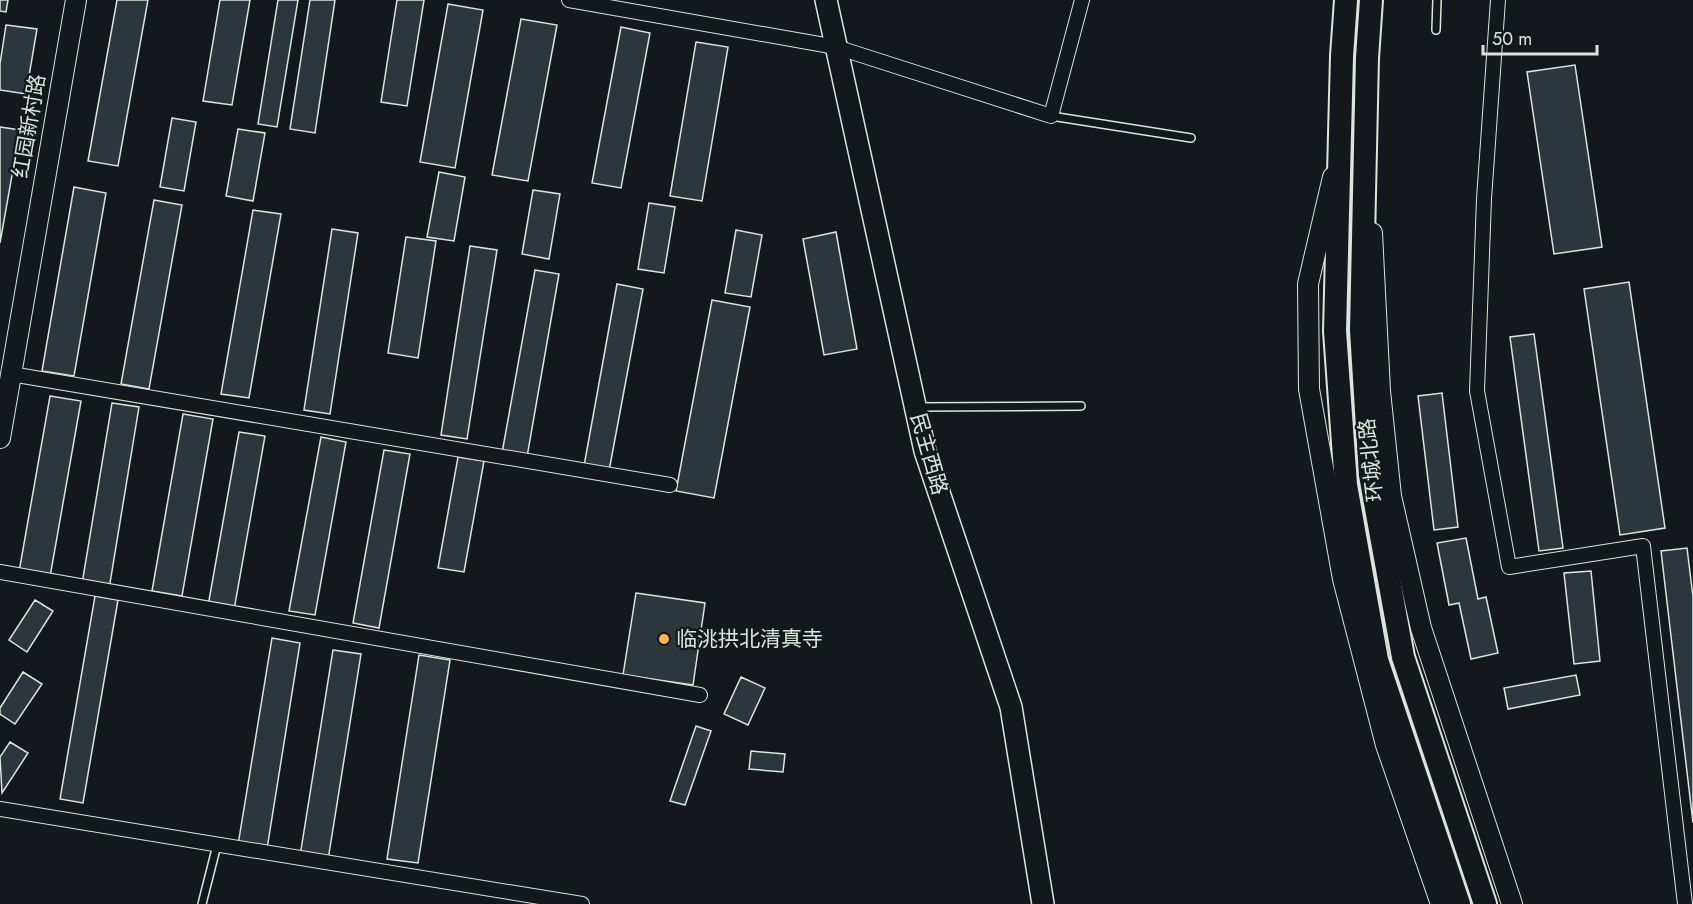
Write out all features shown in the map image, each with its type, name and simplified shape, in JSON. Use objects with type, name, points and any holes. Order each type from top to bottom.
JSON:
[{"type":"highway","points":[[1336,0],[1331,60],[1340,115]]},
{"type":"highway","name":"环城北路","points":[[1347,0],[1340,115],[1335,331],[1345,474],[1377,660],[1459,904]]},
{"type":"highway","name":"环城北路","points":[[1371,0],[1367,58],[1360,330],[1370,475],[1403,657],[1485,904]]},
{"type":"highway","points":[[1367,58],[1380,0]]},
{"type":"main road","name":"红园新村路","points":[[0,438],[75,0]]},
{"type":"main road","name":"民主西路","points":[[826,0],[925,451],[1011,707],[1043,904]]},
{"type":"main road","points":[[1365,149],[1377,290],[1380,391],[1390,496],[1421,628],[1512,904]]},
{"type":"main road","points":[[1340,151],[1308,284],[1309,389],[1342,579],[1386,745],[1441,904]]},
{"type":"street","points":[[570,0],[837,47],[1051,116],[1082,0]]},
{"type":"street","points":[[1498,0],[1484,199],[1477,391],[1509,567],[1642,546],[1684,904]]},
{"type":"street","points":[[11,374],[670,485]]},
{"type":"street","points":[[0,572],[700,695]]},
{"type":"street","points":[[0,809],[582,904]]},
{"type":"lane","points":[[1436,30],[1437,0]]},
{"type":"lane","points":[[1051,116],[1191,138]]},
{"type":"lane","points":[[915,407],[1081,406]]},
{"type":"lane","points":[[202,904],[217,845]]},
{"type":"building","points":[[0,0],[8,0],[6,12],[0,11]]},
{"type":"building","points":[[117,0],[148,0],[118,166],[88,161]]},
{"type":"building","points":[[220,0],[250,0],[232,105],[203,101]]},
{"type":"building","points":[[278,0],[298,0],[277,127],[258,124]]},
{"type":"building","points":[[310,0],[335,0],[315,133],[290,129]]},
{"type":"building","points":[[397,0],[424,0],[407,106],[381,102]]},
{"type":"building","points":[[448,4],[483,10],[455,168],[420,162]]},
{"type":"building","points":[[521,19],[557,25],[528,181],[492,175]]},
{"type":"building","points":[[6,25],[37,29],[26,94],[0,90],[0,64]]},
{"type":"building","points":[[621,27],[650,33],[621,188],[592,183]]},
{"type":"building","points":[[696,42],[728,47],[702,201],[670,196]]},
{"type":"building","points":[[1575,65],[1602,247],[1554,254],[1527,72]]},
{"type":"building","points":[[172,118],[196,122],[184,191],[160,187]]},
{"type":"building","points":[[0,127],[20,130],[0,243]]},
{"type":"building","points":[[238,129],[265,133],[253,201],[226,196]]},
{"type":"building","points":[[439,172],[465,177],[454,241],[427,237]]},
{"type":"building","points":[[74,187],[106,193],[74,376],[42,371]]},
{"type":"building","points":[[533,190],[560,194],[549,259],[522,254]]},
{"type":"building","points":[[154,200],[182,205],[149,389],[121,384]]},
{"type":"building","points":[[649,203],[675,207],[664,273],[638,269]]},
{"type":"building","points":[[253,210],[281,214],[249,398],[221,394]]},
{"type":"building","points":[[332,229],[358,233],[330,414],[304,410]]},
{"type":"building","points":[[736,230],[762,235],[751,297],[725,293]]},
{"type":"building","points":[[836,232],[857,349],[824,355],[803,239]]},
{"type":"building","points":[[406,237],[436,241],[418,358],[388,353]]},
{"type":"building","points":[[470,246],[497,250],[467,439],[441,435]]},
{"type":"building","points":[[535,270],[559,274],[527,457],[502,453]]},
{"type":"building","points":[[1629,282],[1665,528],[1620,535],[1584,289]]},
{"type":"building","points":[[617,284],[643,289],[609,471],[584,466]]},
{"type":"building","points":[[712,300],[750,307],[714,498],[676,491]]},
{"type":"building","points":[[1534,334],[1563,548],[1539,551],[1510,337]]},
{"type":"building","points":[[1442,393],[1458,527],[1434,530],[1418,396]]},
{"type":"building","points":[[50,396],[81,401],[50,577],[19,572]]},
{"type":"building","points":[[112,403],[139,407],[109,589],[82,584]]},
{"type":"building","points":[[183,414],[213,419],[182,596],[152,591]]},
{"type":"building","points":[[239,432],[265,436],[234,610],[208,606]]},
{"type":"building","points":[[321,437],[346,442],[315,615],[289,611]]},
{"type":"building","points":[[384,450],[410,454],[379,628],[353,623]]},
{"type":"building","points":[[458,457],[484,461],[464,572],[438,568]]},
{"type":"building","points":[[1466,538],[1478,599],[1486,597],[1498,653],[1471,659],[1459,603],[1449,605],[1437,543]]},
{"type":"building","points":[[1687,548],[1693,597],[1693,823],[1661,551]]},
{"type":"building","points":[[1591,571],[1600,661],[1574,664],[1564,573]]},
{"type":"building","name":"临洮拱北清真寺","points":[[636,593],[705,603],[693,685],[623,675]]},
{"type":"building","points":[[95,596],[118,600],[83,803],[60,799]]},
{"type":"building","points":[[35,600],[53,611],[27,652],[9,640]]},
{"type":"building","points":[[272,638],[300,643],[267,849],[238,845]]},
{"type":"building","points":[[333,650],[361,654],[328,860],[300,856]]},
{"type":"building","points":[[419,655],[450,660],[418,863],[387,859]]},
{"type":"building","points":[[23,672],[42,684],[15,724],[0,714],[0,708]]},
{"type":"building","points":[[1576,675],[1580,695],[1508,709],[1504,688]]},
{"type":"building","points":[[741,677],[765,688],[748,725],[724,714]]},
{"type":"building","points":[[696,726],[711,731],[685,805],[670,801]]},
{"type":"building","points":[[10,742],[28,753],[2,793],[0,757]]},
{"type":"building","points":[[751,751],[785,754],[783,772],[749,769]]},
{"type":"place","name":"临洮拱北清真寺","points":[[664,639]]}]
